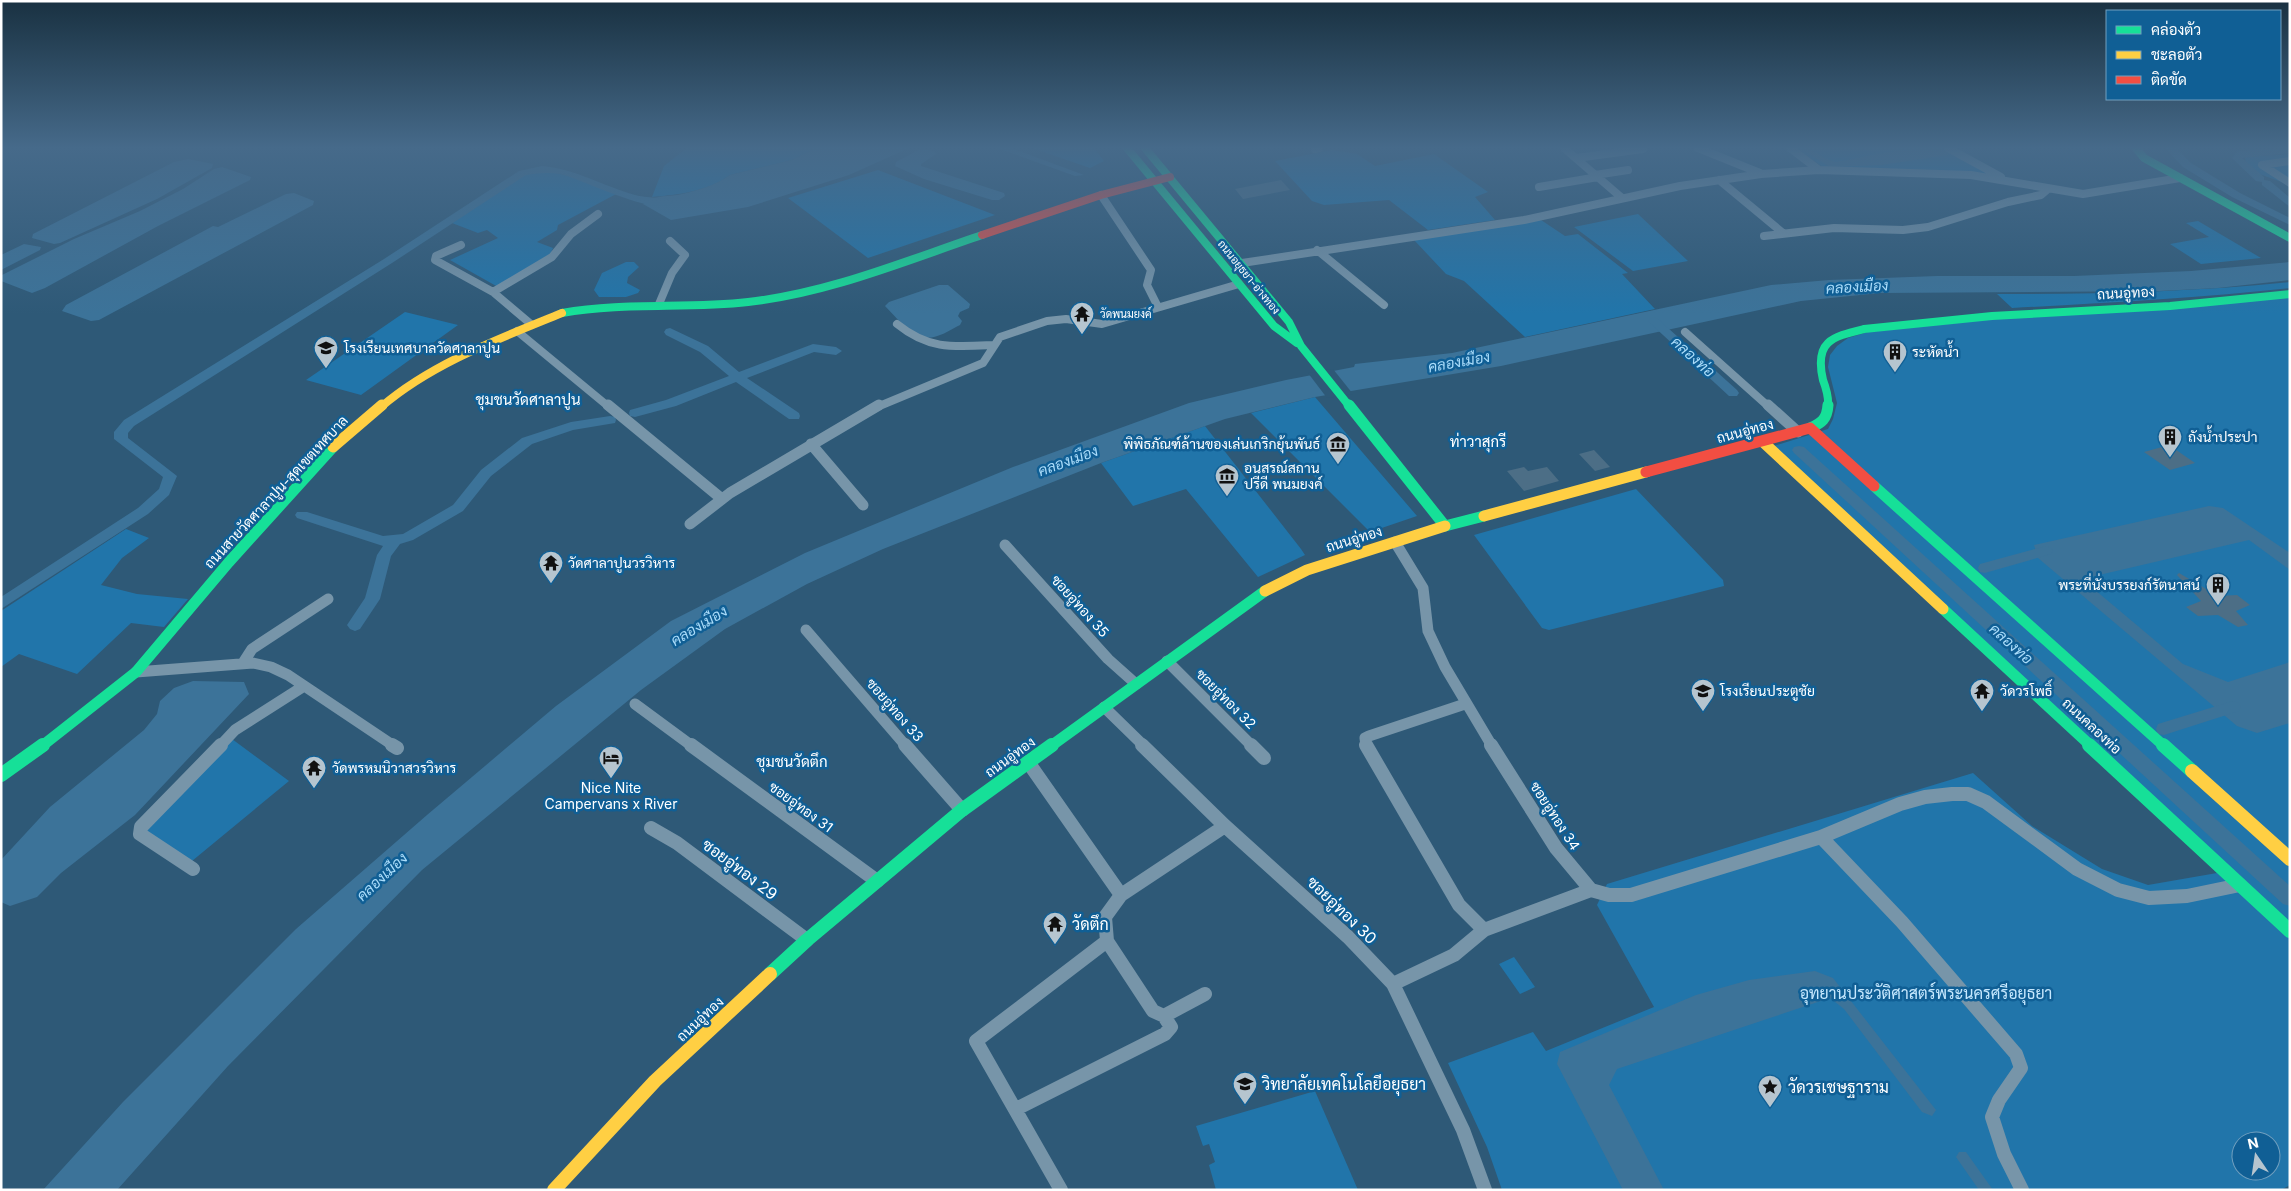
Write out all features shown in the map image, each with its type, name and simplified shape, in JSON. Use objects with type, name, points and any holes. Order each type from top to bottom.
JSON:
[{"type":"main road","name":"ถนนสายวัดศาลาปูน-สุดเขตเทศบาล","points":[[1,775],[64,729],[136,672],[229,562],[332,448],[361,422],[406,387],[481,346],[563,314],[591,308],[747,302],[811,292],[1078,204]]},
{"type":"main road","name":"ถนนอยุธยา-อ่างทอง","points":[[1173,204],[1274,326],[1301,346]]},
{"type":"main road","name":"ถนนอยุธยา-อ่างทอง","points":[[1192,204],[1242,263],[1288,322],[1301,346],[1445,526]]},
{"type":"main road","points":[[2227,204],[2290,238]]},
{"type":"main road","name":"ถนนอู่ทอง","points":[[554,1190],[655,1081],[807,940],[962,810],[1258,595],[1307,570],[1445,526],[1763,442],[1820,425],[1826,419],[1829,406],[1821,372],[1822,352],[1828,342],[1844,334],[1864,329],[1992,316],[2161,306],[2290,294]]},
{"type":"main road","points":[[1810,428],[2290,859]]},
{"type":"main road","name":"ถนนคลองท่อ","points":[[1763,442],[2290,931]]},
{"type":"street","points":[[1106,204],[1151,270],[1147,285],[1158,307]]},
{"type":"street","points":[[1242,263],[1317,250],[1524,220],[1597,204]]},
{"type":"street","points":[[1747,204],[1783,233]]},
{"type":"street","points":[[1764,236],[1834,228],[1903,230],[1928,227],[2003,204]]},
{"type":"street","points":[[493,292],[552,257],[571,234],[598,214]]},
{"type":"street","points":[[660,304],[672,273],[685,255],[670,240]]},
{"type":"street","points":[[461,245],[436,256],[434,260],[493,292],[532,325]]},
{"type":"street","points":[[1317,250],[1384,305]]},
{"type":"street","points":[[690,524],[722,498],[811,444],[883,404],[976,367],[988,358],[993,345],[1000,337],[1047,321],[1066,319],[1102,324],[1239,284]]},
{"type":"street","points":[[897,324],[924,342],[958,348],[993,345]]},
{"type":"street","points":[[517,331],[722,498]]},
{"type":"street","points":[[1685,332],[1798,432]]},
{"type":"street","points":[[811,444],[863,505]]},
{"type":"street","name":"ซอยอู่ทอง 34","points":[[1395,542],[1408,559],[1423,588],[1428,631],[1466,704],[1556,848],[1591,890]]},
{"type":"street","name":"ซอยอู่ทอง 35","points":[[1005,545],[1108,659],[1136,684]]},
{"type":"street","points":[[243,663],[252,649],[328,599]]},
{"type":"street","name":"ซอยอู่ทอง 33","points":[[806,630],[962,810]]},
{"type":"street","name":"ซอยอู่ทอง 32","points":[[1167,661],[1264,758]]},
{"type":"street","points":[[136,672],[243,663],[271,667],[304,686],[397,748]]},
{"type":"street","points":[[193,869],[140,834],[141,827],[236,730],[304,686]]},
{"type":"street","name":"ซอยอู่ทอง 31","points":[[635,704],[877,881]]},
{"type":"street","points":[[1466,704],[1369,736],[1365,738],[1365,741],[1366,746],[1447,886],[1459,905],[1484,930]]},
{"type":"street","name":"ซอยอู่ทอง 30","points":[[1104,707],[1225,826],[1348,937],[1393,984],[1407,1010],[1462,1130],[1485,1190]]},
{"type":"street","points":[[1028,762],[1120,895]]},
{"type":"street","points":[[1393,984],[1460,951],[1474,942],[1484,930],[1591,890],[1609,895],[1631,895],[1821,837],[1900,804],[1925,797],[1968,794],[1986,802],[2077,869],[2118,890],[2149,898],[2187,896],[2240,885]]},
{"type":"street","points":[[1016,1109],[1165,1034],[1171,1027],[1164,1016],[1153,1011],[1107,941],[1105,917],[1120,895],[1225,826]]},
{"type":"street","name":"ซอยอู่ทอง 29","points":[[651,828],[677,843],[807,940]]},
{"type":"street","points":[[1821,837],[1908,929],[2016,1054],[2020,1068],[1999,1100],[1992,1117],[2004,1154],[2022,1190]]},
{"type":"street","points":[[1061,1190],[976,1041],[1107,941]]},
{"type":"street","points":[[1164,1016],[1204,994]]},
{"type":"green space","points":[[481,204],[598,204],[558,225],[557,230],[537,242],[553,248],[550,255],[498,287],[450,260],[498,238],[487,230],[478,233],[452,223]]},
{"type":"green space","points":[[795,204],[965,204],[995,215],[868,258]]},
{"type":"green space","points":[[1320,204],[1342,204],[1324,205]]},
{"type":"green space","points":[[1394,204],[1481,204],[1495,220],[1428,230]]},
{"type":"green space","points":[[1638,214],[1688,261],[1633,271],[1574,227]]},
{"type":"green space","points":[[1541,220],[1565,236],[1578,234],[1628,273],[1622,274],[1655,309],[1525,337],[1464,281],[1446,274],[1414,240]]},
{"type":"green space","points":[[2198,221],[2261,258],[2201,264],[2170,244],[2209,237],[2186,223]]},
{"type":"green space","points":[[626,262],[634,262],[639,267],[628,277],[627,283],[640,290],[638,293],[626,297],[599,297],[594,290],[602,273]]},
{"type":"green space","points":[[2290,282],[2290,288],[2255,292],[2012,308],[1997,294],[2144,292]]},
{"type":"green space","name":"อุทยานประวัติศาสตร์พระนครศรีอยุธยา","points":[[2290,297],[2290,1185],[2281,1190],[1502,1190],[1487,1147],[1448,1063],[1533,1032],[1546,1051],[1654,1007],[1597,905],[1607,884],[1973,773],[2032,826],[2102,869],[2148,885],[2217,873],[1774,446],[1828,429],[1837,403],[1828,367],[1830,355],[1837,346],[1848,338],[1868,332],[1995,319],[2179,308]]},
{"type":"green space","points":[[405,312],[458,325],[361,395],[306,380]]},
{"type":"green space","name":"พิพิธภัณฑ์ล้านของเล่นเกริกยุ้นพันธ์","points":[[1315,397],[1417,516],[1370,532],[1251,413]]},
{"type":"green space","name":"อนุสรณ์สถาน ปรีดี พนมยงค์","points":[[1205,426],[1305,555],[1258,577],[1186,489],[1133,506],[1101,463]]},
{"type":"green space","points":[[1636,489],[1723,580],[1724,586],[1549,630],[1542,628],[1474,535]]},
{"type":"green space","points":[[126,529],[149,538],[122,558],[101,585],[137,594],[188,599],[164,627],[131,623],[77,674],[19,654],[1,667],[1,611]]},
{"type":"green space","points":[[232,739],[289,781],[192,861],[147,832],[148,825]]},
{"type":"green space","points":[[1514,957],[1535,987],[1520,994],[1499,964]]},
{"type":"green space","points":[[1315,1091],[1358,1190],[1216,1190],[1209,1165],[1215,1162],[1209,1144],[1203,1146],[1196,1126]]},
{"type":"water","points":[[93,204],[147,204],[60,243],[54,244],[32,238],[33,234]]},
{"type":"water","points":[[155,204],[203,204],[45,288],[32,293],[1,281],[2,275],[74,239]]},
{"type":"water","points":[[266,204],[313,204],[99,320],[91,321],[62,311],[66,305],[213,226],[218,227]]},
{"type":"water","points":[[644,204],[759,204],[671,220]]},
{"type":"water","points":[[24,244],[41,247],[40,250],[1,270],[1,255]]},
{"type":"water","name":"คลองเมือง","points":[[2290,262],[2290,280],[2218,288],[2160,291],[1880,293],[1801,301],[1501,366],[1315,397],[1225,419],[1101,463],[883,549],[807,584],[725,629],[641,690],[422,870],[228,1066],[117,1190],[43,1190],[123,1102],[296,929],[556,706],[671,621],[805,553],[1013,467],[1189,403],[1286,380],[1354,367],[1355,364],[1452,353],[1771,285],[1829,280],[1937,276],[2074,276],[2191,271]]},
{"type":"water","points":[[939,285],[948,285],[970,304],[969,308],[960,312],[958,316],[962,321],[960,325],[941,335],[927,338],[913,333],[885,306],[889,302]]},
{"type":"water","points":[[2209,506],[2223,508],[2290,553],[2290,570],[2249,540],[2082,579],[2183,664],[2228,682],[2290,662],[2290,723],[2257,733],[2237,726],[2038,558],[2034,545]]},
{"type":"water","points":[[193,681],[244,682],[249,694],[135,815],[61,873],[37,897],[10,906],[1,902],[1,860],[50,807],[144,730],[157,714],[160,701],[174,688]]},
{"type":"water","points":[[1815,971],[1833,978],[1936,1110],[1932,1116],[1922,1112],[1844,1009],[1830,998],[1617,1069],[1609,1085],[1664,1190],[1623,1190],[1557,1064],[1560,1052],[1696,995],[1749,980]]},
{"type":"water","points":[[1959,1152],[1966,1152],[1993,1190],[1979,1190],[1956,1157]]},
{"type":"pier","points":[[1333,369],[1353,394],[1327,398],[1308,373]]},
{"type":"building","name":"ถังน้ำประปา","points":[[2169,445],[2195,463],[2170,470],[2144,452]]},
{"type":"building","points":[[1594,450],[1610,467],[1595,471],[1579,454]]},
{"type":"building","points":[[1524,467],[1528,471],[1547,467],[1559,481],[1524,491],[1507,471]]},
{"type":"building","name":"พระที่นั่งบรรยงก์รัตนาสน์","points":[[2179,573],[2218,596],[2237,595],[2250,605],[2236,611],[2248,625],[2238,627],[2218,615],[2198,616],[2186,607],[2201,601],[2177,575]]},
{"type":"waterway","points":[[1,604],[143,511],[167,487],[170,476],[121,439],[121,432],[129,423],[476,204]]},
{"type":"waterway","points":[[2253,204],[2290,222]]},
{"type":"waterway","name":"คลองท่อ","points":[[1654,321],[1733,393]]},
{"type":"waterway","points":[[670,332],[704,349],[737,377]]},
{"type":"waterway","points":[[737,377],[813,348],[836,351]]},
{"type":"waterway","points":[[635,413],[671,403],[737,377]]},
{"type":"waterway","points":[[737,377],[794,416]]},
{"type":"waterway","points":[[395,541],[408,537],[458,508],[486,473],[527,441],[571,426],[610,420]]},
{"type":"waterway","name":"คลองท่อ","points":[[1799,450],[2290,898]]},
{"type":"waterway","points":[[302,515],[382,541],[395,541]]},
{"type":"waterway","points":[[355,625],[372,599],[384,555],[395,541]]},
{"type":"waterway","points":[[1985,568],[2046,551]]},
{"type":"waterway","points":[[2164,729],[2233,707]]},
{"type":"traffic: fast","points":[[1173,204],[1274,326],[1297,343]]},
{"type":"traffic: fast","points":[[1191,204],[1289,322],[1301,346],[1445,526],[1484,516]]},
{"type":"traffic: fast","points":[[2227,204],[2290,238]]},
{"type":"traffic: fast","points":[[562,313],[608,306],[725,304],[778,298],[838,283],[982,235]]},
{"type":"traffic: fast","points":[[1810,428],[1823,422],[1828,413],[1828,402],[1820,358],[1823,348],[1830,340],[1847,333],[1864,329],[1992,316],[2170,306],[2290,294]]},
{"type":"traffic: fast","points":[[1,775],[57,735],[136,672],[229,562],[333,447]]},
{"type":"traffic: fast","points":[[1874,486],[2192,771]]},
{"type":"traffic: fast","points":[[770,974],[807,940],[962,810],[1265,591]]},
{"type":"traffic: fast","points":[[1943,609],[2290,931]]},
{"type":"traffic: slow","points":[[333,447],[398,392],[481,346],[562,313]]},
{"type":"traffic: slow","points":[[1763,442],[1943,609]]},
{"type":"traffic: slow","points":[[1484,516],[1646,472]]},
{"type":"traffic: slow","points":[[1265,591],[1307,570],[1445,526]]},
{"type":"traffic: slow","points":[[2192,771],[2290,859]]},
{"type":"traffic: slow","points":[[554,1190],[655,1081],[770,974]]},
{"type":"traffic: jam","points":[[982,235],[1075,204]]},
{"type":"traffic: jam","points":[[1646,472],[1810,428],[1874,486]]},
{"type":"place","name":"วัดพนมยงค์","points":[[1082,335]]},
{"type":"place","name":"โรงเรียนเทศบาลวัดศาลาปูน","points":[[326,369]]},
{"type":"place","name":"ระหัดน้ำ","points":[[1895,373]]},
{"type":"place","name":"ถังน้ำประปา","points":[[2170,458]]},
{"type":"place","name":"พิพิธภัณฑ์ล้านของเล่นเกริกยุ้นพันธ์","points":[[1338,465]]},
{"type":"place","name":"อนุสรณ์สถาน ปรีดี พนมยงค์","points":[[1227,497]]},
{"type":"place","name":"วัดศาลาปูนวรวิหาร","points":[[551,584]]},
{"type":"place","name":"พระที่นั่งบรรยงก์รัตนาสน์","points":[[2218,606]]},
{"type":"place","name":"โรงเรียนประตูชัย","points":[[1703,712]]},
{"type":"place","name":"วัดวรโพธิ์","points":[[1982,712]]},
{"type":"place","name":"Nice Nite Campervans x River","points":[[611,779]]},
{"type":"place","name":"วัดพรหมนิวาสวรวิหาร","points":[[314,789]]},
{"type":"place","name":"วัดตึก","points":[[1055,945]]},
{"type":"place","name":"วิทยาลัยเทคโนโลยีอยุธยา","points":[[1245,1105]]},
{"type":"place","name":"วัดวรเชษฐาราม","points":[[1770,1108]]},
{"type":"district","name":"ชุมชนวัดศาลาปูน","points":[[528,400]]},
{"type":"district","name":"ท่าวาสุกรี","points":[[1478,442]]},
{"type":"district","name":"ชุมชนวัดตึก","points":[[792,762]]}]
